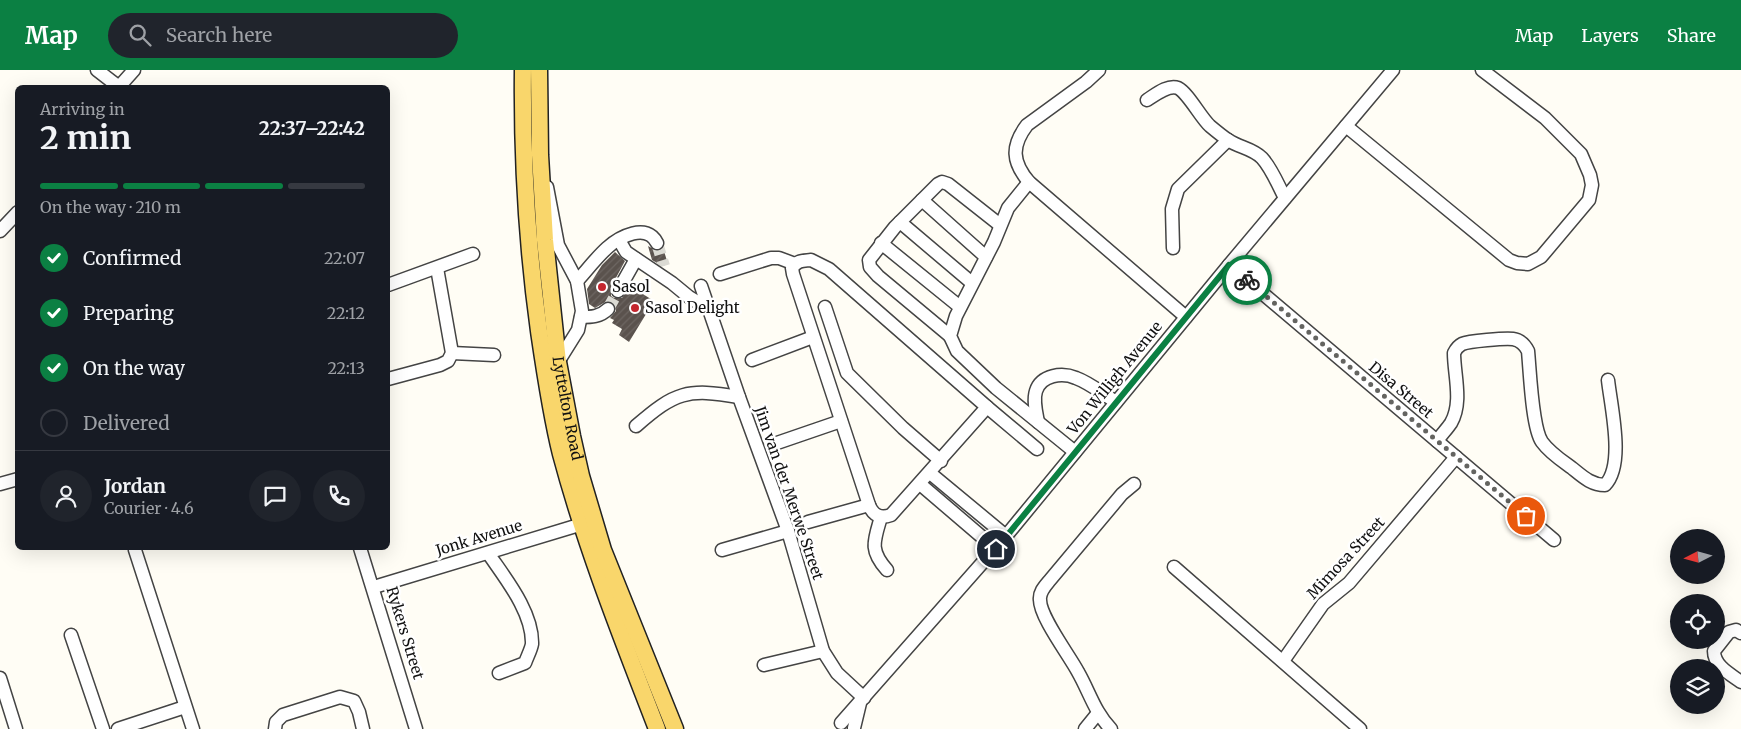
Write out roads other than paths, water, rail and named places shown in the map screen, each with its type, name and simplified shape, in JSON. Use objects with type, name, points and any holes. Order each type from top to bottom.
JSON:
[{"type":"main road","name":"Lyttelton Road","points":[[523,70],[523,135],[534,293],[545,374],[560,452],[587,522],[657,729]]},
{"type":"main road","name":"Lyttelton Road","points":[[539,70],[540,155],[545,240],[558,362],[587,522],[603,550],[675,729]]},
{"type":"street","points":[[97,70],[116,85]]},
{"type":"street","points":[[121,85],[134,70]]},
{"type":"street","points":[[1099,70],[1086,82],[1027,125],[1021,132],[1016,144],[1018,168],[1029,182],[1186,317]]},
{"type":"street","name":"Von Willigh Avenue","points":[[838,726],[996,549],[1229,265],[1393,70]]},
{"type":"street","points":[[1346,126],[1508,260],[1528,264],[1541,258],[1589,200],[1592,184],[1590,175],[1581,154],[1545,118],[1482,70]]},
{"type":"street","points":[[1146,100],[1168,88],[1178,88],[1185,94],[1208,124],[1228,140],[1260,156],[1267,164],[1285,198]]},
{"type":"street","points":[[1173,248],[1172,209],[1178,189],[1228,140]]},
{"type":"street","points":[[540,155],[558,245],[577,281],[582,316],[578,330],[558,362]]},
{"type":"street","points":[[1000,225],[948,184],[942,182],[881,243],[869,260],[870,268],[950,336],[957,351],[996,388],[1075,452]]},
{"type":"street","points":[[950,336],[960,307],[986,257],[1008,208],[1029,182]]},
{"type":"street","points":[[922,200],[986,257]]},
{"type":"street","points":[[6,226],[15,216]]},
{"type":"street","points":[[900,222],[972,283]]},
{"type":"street","points":[[577,281],[608,247],[618,240],[644,232],[652,235],[657,243]]},
{"type":"street","points":[[618,240],[623,249],[636,259],[709,309]]},
{"type":"street","points":[[881,243],[960,307]]},
{"type":"street","points":[[390,284],[473,254]]},
{"type":"street","points":[[720,274],[772,258],[779,258],[795,264]]},
{"type":"street","points":[[618,291],[636,259]]},
{"type":"street","points":[[987,408],[891,516],[881,517],[872,512],[813,337],[792,268],[799,261],[811,260],[829,269],[1036,449]]},
{"type":"street","name":"Disa Street","points":[[1229,265],[1554,540]]},
{"type":"street","points":[[664,266],[667,280]]},
{"type":"street","points":[[390,378],[440,365],[448,360],[452,353],[437,268]]},
{"type":"street","name":"Jim van der Merwe Street","points":[[702,286],[739,397],[788,531],[823,652],[837,673],[862,701]]},
{"type":"street","points":[[825,307],[847,373],[903,428],[941,461]]},
{"type":"street","points":[[582,316],[595,316],[608,309]]},
{"type":"street","points":[[752,360],[813,337]]},
{"type":"street","points":[[1437,441],[1451,424],[1456,409],[1454,353],[1458,347],[1463,343],[1513,339],[1525,345],[1528,351],[1536,428],[1541,441],[1550,452],[1590,482],[1605,485],[1614,472],[1616,452],[1608,380]]},
{"type":"street","points":[[452,353],[494,355]]},
{"type":"street","points":[[1038,422],[1034,401],[1036,390],[1048,377],[1056,375],[1074,377],[1116,402]]},
{"type":"street","points":[[636,426],[658,406],[678,396],[706,392],[739,397]]},
{"type":"street","points":[[774,444],[841,421]]},
{"type":"street","name":"Mimosa Street","points":[[1282,661],[1323,604],[1348,583],[1456,458]]},
{"type":"street","points":[[930,473],[1006,536]]},
{"type":"street","points":[[0,484],[15,480]]},
{"type":"street","points":[[920,484],[996,549]]},
{"type":"street","points":[[1111,729],[1098,712],[1079,673],[1046,618],[1040,607],[1039,598],[1042,589],[1056,572],[1122,494],[1134,484]]},
{"type":"street","points":[[808,522],[869,505]]},
{"type":"street","points":[[881,517],[873,544],[877,559],[887,570]]},
{"type":"street","name":"Jonk Avenue","points":[[374,587],[587,522]]},
{"type":"street","points":[[722,550],[788,531]]},
{"type":"street","points":[[135,550],[193,729]]},
{"type":"street","name":"Rykers Street","points":[[361,550],[374,587],[416,729]]},
{"type":"street","points":[[488,553],[517,596],[529,625],[532,646],[525,663],[499,673]]},
{"type":"street","points":[[1174,567],[1360,729]]},
{"type":"street","points":[[1741,633],[1736,630],[1729,632],[1714,651],[1714,658],[1721,667],[1741,682]]},
{"type":"street","points":[[71,635],[103,729]]},
{"type":"street","points":[[764,665],[823,652]]},
{"type":"street","points":[[0,678],[16,729]]},
{"type":"street","points":[[275,729],[276,722],[283,715],[340,697],[354,701],[363,729]]},
{"type":"street","name":"Von Willigh Avenue","points":[[854,729],[862,701]]},
{"type":"street","points":[[118,729],[185,706]]},
{"type":"street","points":[[1085,729],[1098,712]]},
{"type":"street","points":[[838,726],[848,724],[854,729]]},
{"type":"tunnel","points":[[657,243],[664,266]]},
{"type":"tunnel","points":[[608,309],[618,291]]},
{"type":"place","name":"Sasol","points":[[602,287]]},
{"type":"place","name":"Sasol Delight","points":[[635,308]]}]
